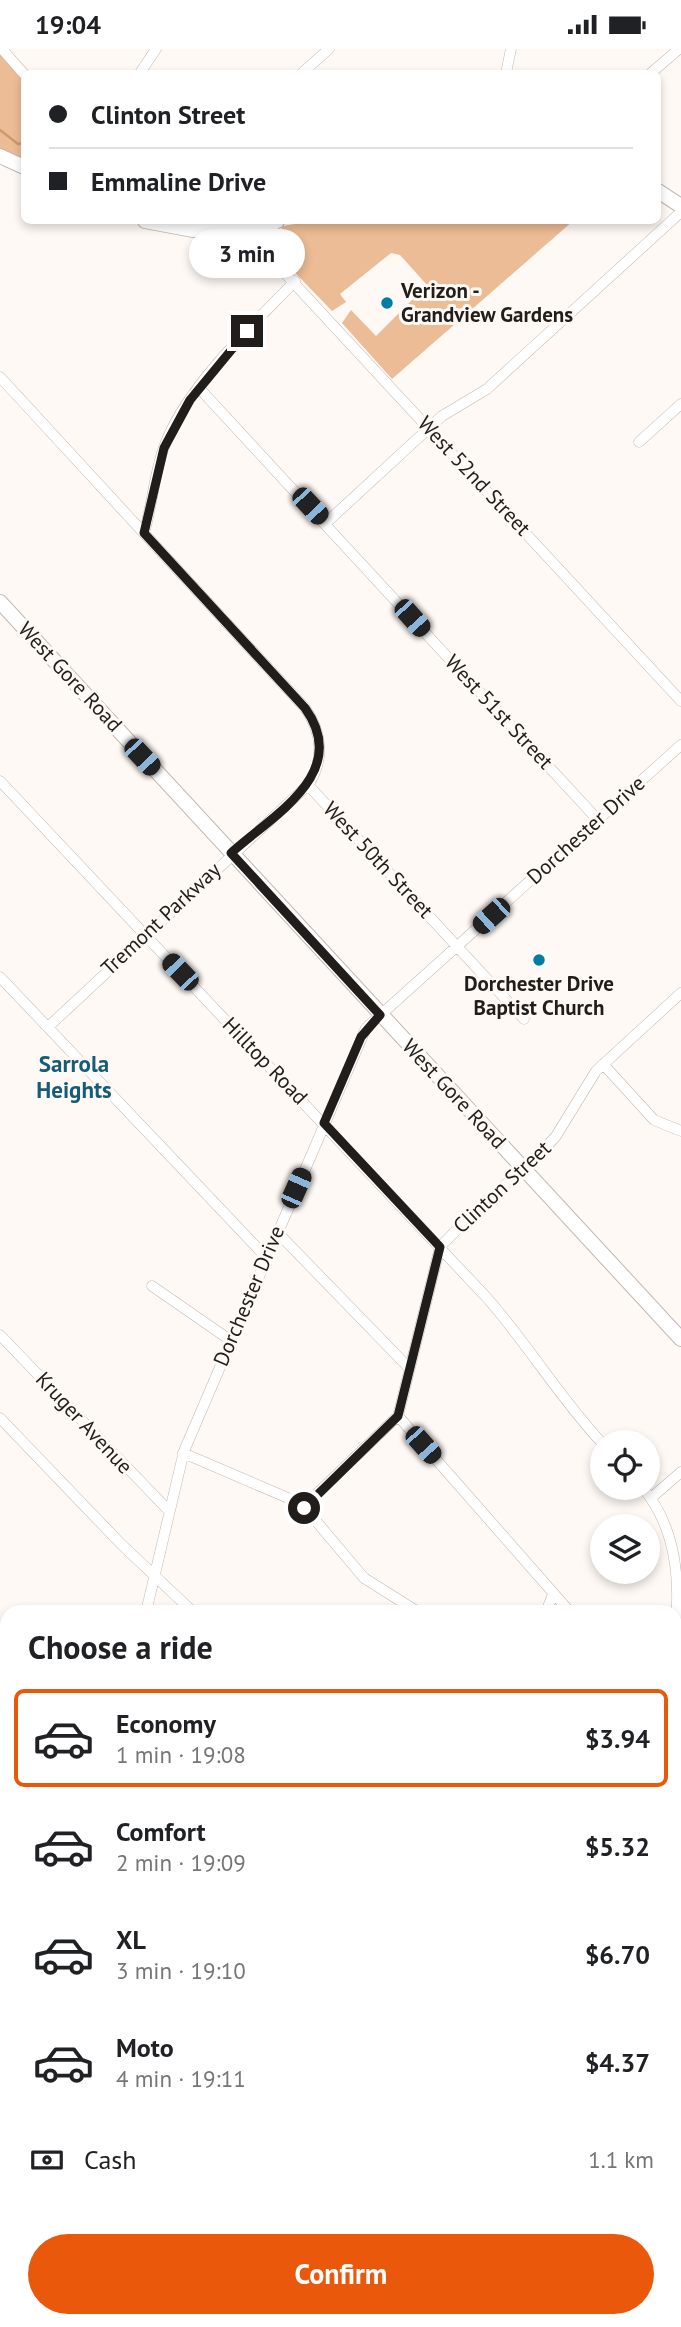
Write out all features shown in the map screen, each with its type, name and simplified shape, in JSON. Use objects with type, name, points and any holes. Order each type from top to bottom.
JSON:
[{"type":"street","points":[[2,49],[21,71]]},
{"type":"street","points":[[142,70],[156,49]]},
{"type":"street","points":[[305,70],[329,49]]},
{"type":"street","points":[[507,70],[511,49]]},
{"type":"street","points":[[654,70],[679,49]]},
{"type":"street","points":[[0,156],[21,166]]},
{"type":"street","points":[[661,193],[681,205]]},
{"type":"street","points":[[326,523],[452,409],[486,390],[681,212]]},
{"type":"street","points":[[168,224],[193,230],[255,224]]},
{"type":"street","points":[[267,251],[275,224]]},
{"type":"street","name":"West 52nd Street","points":[[241,226],[295,281],[681,701]]},
{"type":"street","points":[[144,533],[164,448],[199,388],[232,347],[295,281]]},
{"type":"street","name":"West 50th Street","points":[[0,377],[313,719],[318,730],[320,755],[308,785],[524,1019]]},
{"type":"street","name":"West 51st Street","points":[[199,388],[598,820]]},
{"type":"street","points":[[639,442],[681,404]]},
{"type":"street","name":"West Gore Road","points":[[0,601],[681,1339]]},
{"type":"street","name":"Dorchester Drive","points":[[148,1605],[183,1453],[361,1037],[380,1015],[681,745]]},
{"type":"street","name":"Hilltop Road","points":[[0,781],[440,1247],[514,1329],[557,1392],[591,1430]]},
{"type":"street","name":"Tremont Parkway","points":[[48,1027],[231,853],[308,785]]},
{"type":"street","points":[[0,977],[266,1257]]},
{"type":"street","name":"Clinton Street","points":[[398,1416],[440,1247],[556,1136],[587,1082],[681,993]]},
{"type":"street","points":[[603,1064],[654,1120],[681,1131]]},
{"type":"street","points":[[277,1232],[409,1368]]},
{"type":"street","points":[[152,1286],[230,1339]]},
{"type":"street","name":"Kruger Avenue","points":[[0,1335],[169,1511]]},
{"type":"street","points":[[303,1507],[398,1416],[563,1605]]},
{"type":"street","points":[[0,1417],[186,1605]]},
{"type":"street","points":[[183,1453],[303,1507],[364,1578],[407,1605]]},
{"type":"street","points":[[660,1490],[681,1472]]},
{"type":"street","points":[[652,1500],[673,1552],[678,1586],[677,1605]]},
{"type":"street","points":[[549,1605],[553,1594]]},
{"type":"shaded area","points":[[0,52],[21,76],[21,162],[0,153]]},
{"type":"shaded area","points":[[570,224],[392,379],[342,323],[351,310],[376,336],[427,285],[400,255],[391,253],[340,294],[346,302],[332,311],[276,253],[273,243],[283,226]]},
{"type":"waterway","points":[[0,130],[21,144]]},
{"type":"place","name":"Verizon - Grandview Gardens","points":[[387,303]]},
{"type":"place","name":"Dorchester Drive Baptist Church","points":[[539,960]]},
{"type":"district","name":"Sarrola Heights","points":[[74,1077]]},
{"type":"route","points":[[247,331],[190,400],[164,448],[144,533],[305,708],[318,730],[320,755],[308,785],[231,853],[380,1015],[361,1037],[324,1123],[440,1247],[398,1416],[304,1508]]}]
